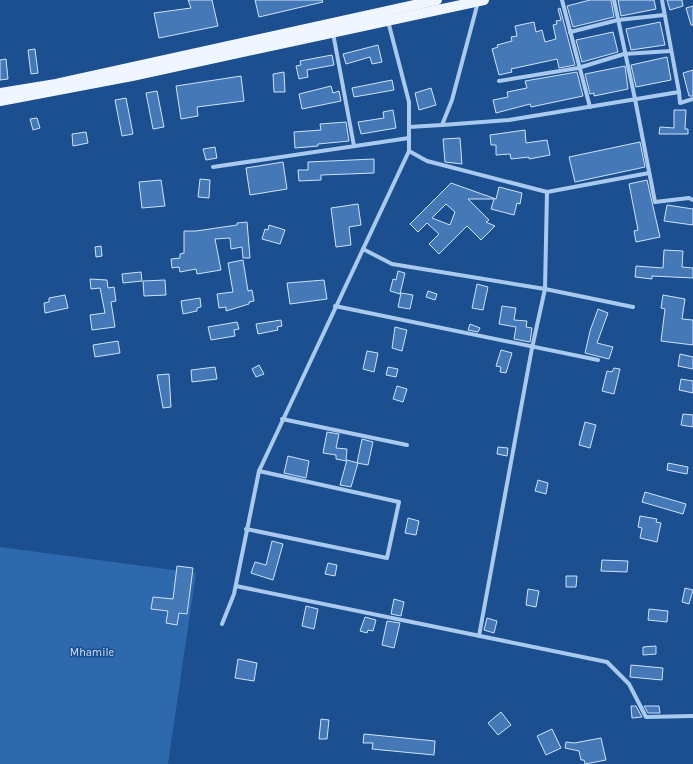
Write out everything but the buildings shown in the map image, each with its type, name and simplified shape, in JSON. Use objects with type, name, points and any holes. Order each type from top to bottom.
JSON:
[{"type":"main road","points":[[0,93],[56,84],[437,0]]},
{"type":"main road","points":[[0,101],[132,76],[480,0]]},
{"type":"street","points":[[442,125],[452,100],[480,0]]},
{"type":"street","points":[[562,0],[578,68],[590,107]]},
{"type":"street","points":[[614,0],[655,202],[689,198],[693,200]]},
{"type":"street","points":[[662,0],[680,103],[693,99]]},
{"type":"street","points":[[570,32],[618,20],[664,15]]},
{"type":"street","points":[[222,624],[236,586],[246,529],[259,471],[282,419],[409,151],[409,102],[388,20]]},
{"type":"street","points":[[332,32],[354,146]]},
{"type":"street","points":[[499,81],[578,68],[624,54],[671,51]]},
{"type":"street","points":[[409,127],[508,120],[679,92]]},
{"type":"street","points":[[213,167],[409,138]]},
{"type":"street","points":[[409,151],[427,161],[546,192],[648,173]]},
{"type":"street","points":[[479,636],[532,348],[545,289],[546,192]]},
{"type":"street","points":[[363,250],[392,264],[545,289],[633,307]]},
{"type":"street","points":[[336,306],[532,348],[598,360]]},
{"type":"street","points":[[282,419],[407,445]]},
{"type":"street","points":[[246,529],[388,558],[399,502],[259,471]]},
{"type":"street","points":[[236,586],[607,662],[629,684],[646,717],[693,716]]},
{"type":"green space","name":"Mhamile","points":[[0,547],[196,573],[168,764],[0,764]]}]
